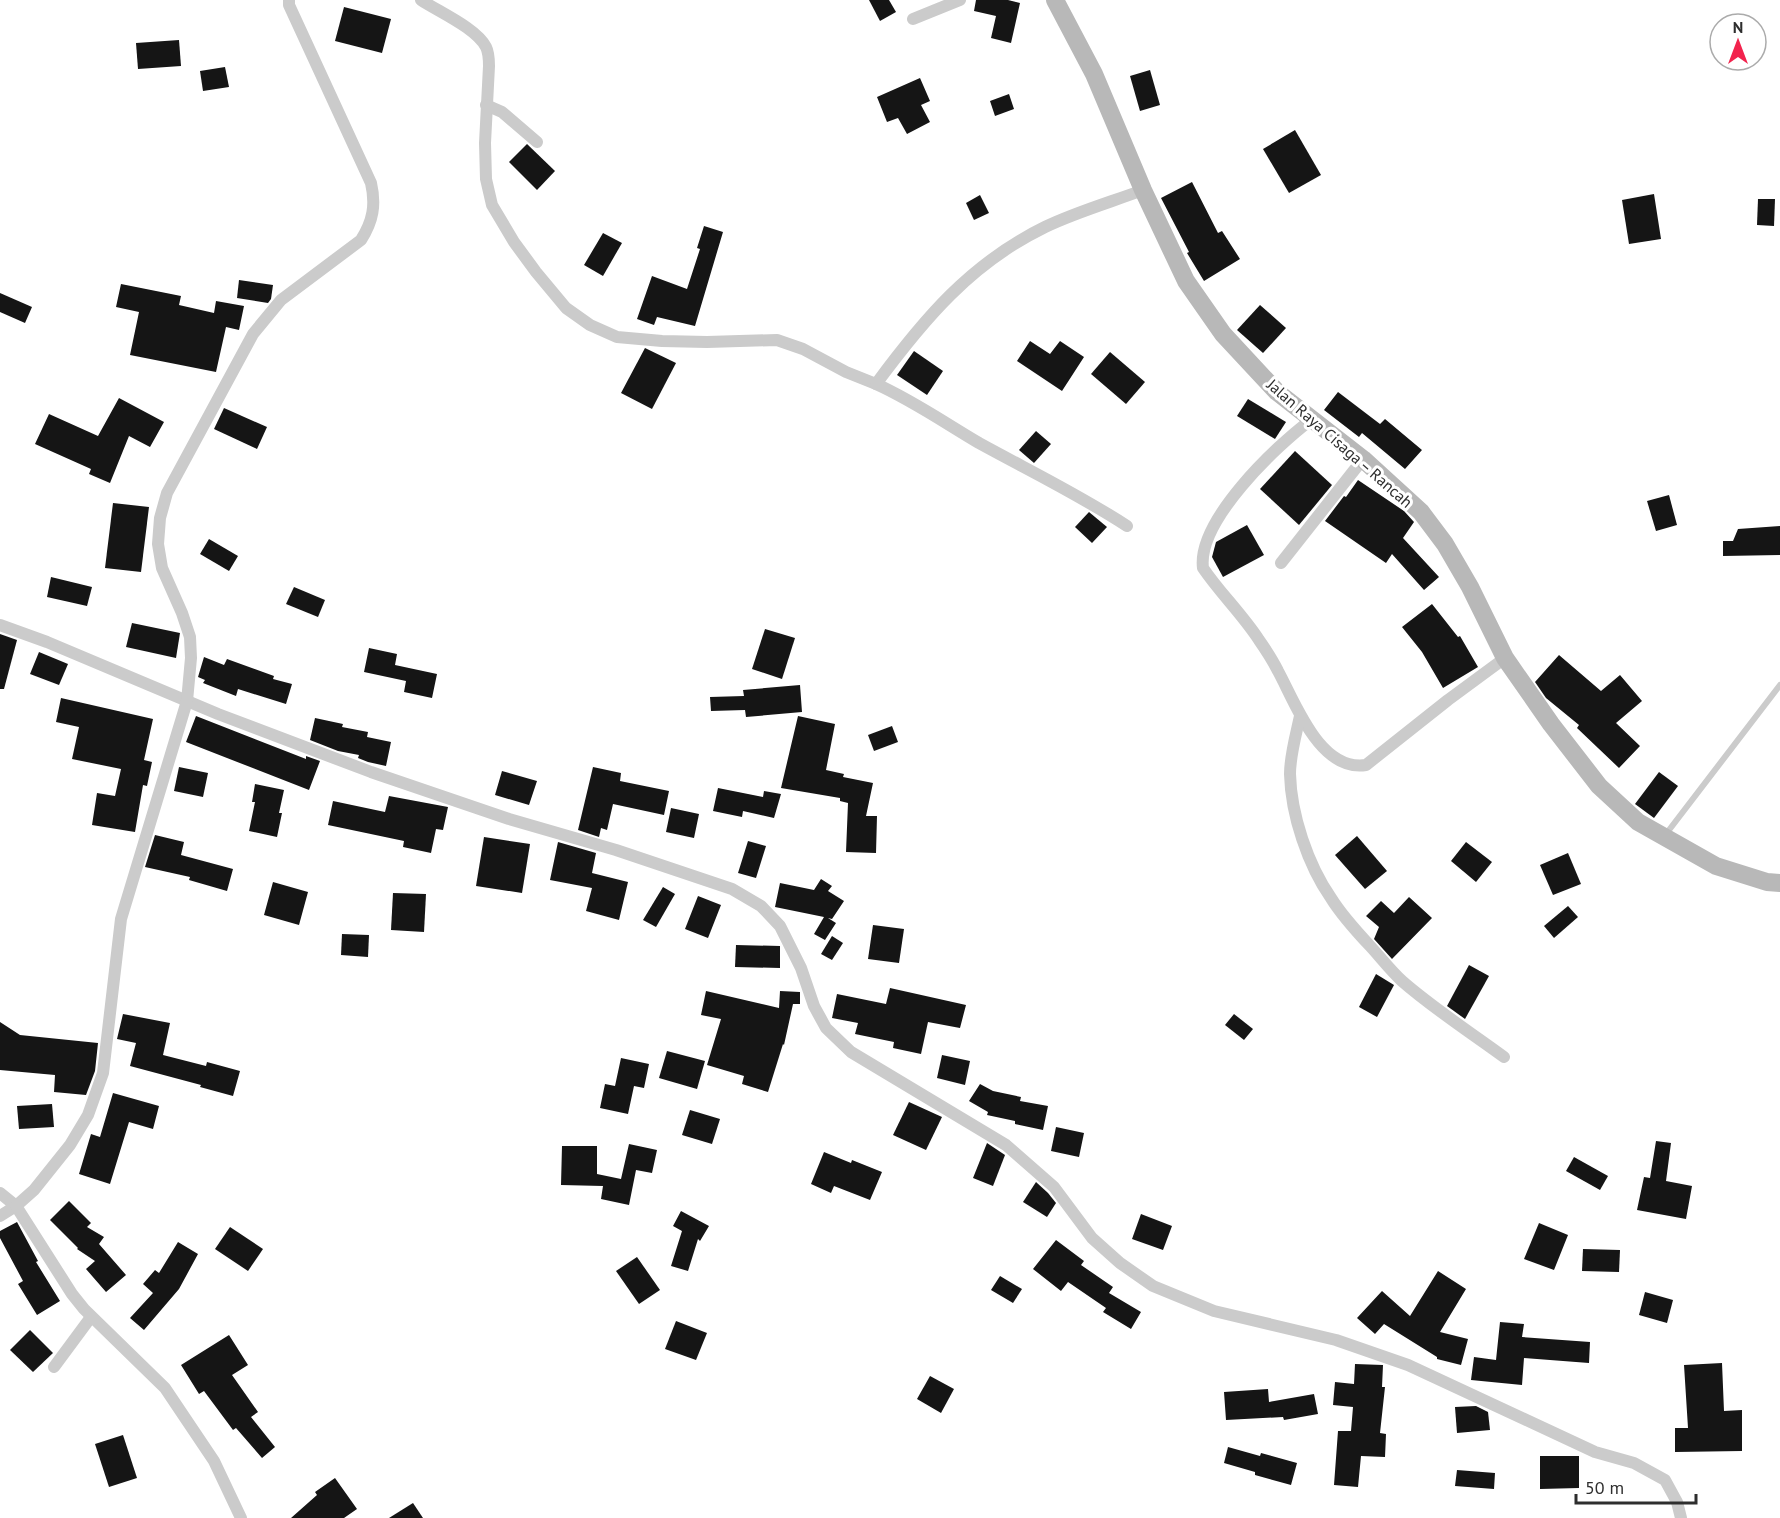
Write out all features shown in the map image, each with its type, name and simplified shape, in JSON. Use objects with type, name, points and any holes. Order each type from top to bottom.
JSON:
[{"type":"main road","name":"Jalan Raya Cisaga – Rancah","points":[[1055,0],[1094,74],[1143,190],[1186,281],[1223,334],[1277,392],[1363,459],[1421,512],[1445,544],[1470,587],[1505,658],[1551,724],[1599,786],[1638,822],[1716,866],[1767,882],[1780,883]]},
{"type":"street","points":[[0,1216],[34,1190],[70,1145],[88,1115],[104,1073],[121,919],[187,701],[191,658],[190,637],[162,568],[158,544],[160,518],[167,493],[253,334],[281,300],[361,240],[370,227],[374,197],[371,183],[305,42],[289,0]]},
{"type":"street","points":[[421,0],[463,26],[485,46],[489,56],[486,178],[492,205],[514,242],[566,308],[590,325],[617,337],[662,341],[777,340],[789,342],[907,400],[1101,509],[1127,526]]},
{"type":"street","points":[[913,19],[960,0]]},
{"type":"street","points":[[486,105],[502,112],[537,142]]},
{"type":"street","points":[[876,384],[905,344],[939,305],[977,269],[1008,248],[1046,227],[1143,190]]},
{"type":"street","points":[[1311,420],[1280,445],[1252,473],[1228,503],[1205,542],[1202,557],[1203,568],[1258,639],[1278,670],[1300,716],[1318,741],[1328,752],[1345,764],[1366,765],[1505,658]]},
{"type":"street","points":[[1281,563],[1363,459]]},
{"type":"street","points":[[0,625],[371,772],[508,819],[616,850],[732,889],[761,906],[780,926],[801,968],[814,1006],[822,1021],[826,1028],[851,1052],[1006,1145],[1054,1187],[1092,1238],[1120,1263],[1153,1286],[1214,1311],[1336,1340],[1408,1365],[1595,1452],[1634,1463],[1665,1480],[1677,1502],[1681,1518]]},
{"type":"street","points":[[1300,716],[1290,773],[1294,805],[1301,837],[1330,898],[1400,979],[1434,1007],[1504,1057]]},
{"type":"street","points":[[0,1193],[16,1206],[72,1294],[91,1317],[165,1388],[214,1461],[241,1518]]},
{"type":"street","points":[[54,1367],[91,1317]]},
{"type":"lane","points":[[1664,836],[1780,686]]},
{"type":"building","points":[[869,0],[889,0],[896,12],[880,21]]},
{"type":"building","points":[[976,0],[1008,0],[1020,3],[1011,43],[991,38],[996,16],[974,11]]},
{"type":"building","points":[[344,7],[391,19],[382,53],[335,41]]},
{"type":"building","points":[[179,40],[181,66],[138,69],[136,43]]},
{"type":"building","points":[[225,67],[229,87],[203,91],[200,71]]},
{"type":"building","points":[[1150,70],[1160,105],[1140,111],[1130,76]]},
{"type":"building","points":[[920,78],[930,101],[921,105],[930,122],[907,134],[898,118],[887,122],[877,97]]},
{"type":"building","points":[[1009,94],[1014,109],[995,116],[990,101]]},
{"type":"building","points":[[1295,130],[1321,175],[1289,193],[1263,149]]},
{"type":"building","points":[[527,144],[555,171],[537,190],[509,162]]},
{"type":"building","points":[[1192,182],[1218,233],[1222,231],[1240,259],[1204,281],[1187,253],[1189,252],[1161,198]]},
{"type":"building","points":[[1654,194],[1661,239],[1629,244],[1622,200]]},
{"type":"building","points":[[980,195],[989,213],[974,220],[966,203]]},
{"type":"building","points":[[1758,199],[1775,199],[1774,226],[1757,225]]},
{"type":"building","points":[[704,226],[723,232],[695,326],[657,317],[654,325],[637,319],[652,276],[687,289],[700,249],[697,248]]},
{"type":"building","points":[[603,233],[622,243],[603,276],[584,265]]},
{"type":"building","points":[[239,280],[273,285],[271,299],[268,303],[237,298]]},
{"type":"building","points":[[121,284],[181,296],[179,305],[214,313],[216,301],[244,306],[239,330],[226,327],[216,372],[130,355],[139,312],[116,307]]},
{"type":"building","points":[[0,293],[32,307],[25,323],[0,312]]},
{"type":"building","points":[[1260,305],[1286,328],[1263,353],[1237,330]]},
{"type":"building","points":[[1030,341],[1050,354],[1060,341],[1084,357],[1062,391],[1017,361]]},
{"type":"building","points":[[645,348],[676,363],[652,409],[621,393]]},
{"type":"building","points":[[914,351],[943,371],[927,395],[897,375]]},
{"type":"building","points":[[1110,352],[1145,382],[1126,404],[1091,374]]},
{"type":"building","points":[[1338,392],[1380,424],[1385,419],[1422,450],[1405,469],[1362,433],[1359,437],[1324,410]]},
{"type":"building","points":[[119,398],[164,422],[150,447],[129,436],[110,483],[89,474],[91,469],[35,444],[49,414],[98,436]]},
{"type":"building","points":[[1248,399],[1286,422],[1275,439],[1237,416]]},
{"type":"building","points":[[224,408],[267,427],[257,449],[214,429]]},
{"type":"building","points":[[1036,431],[1051,444],[1034,463],[1019,450]]},
{"type":"building","points":[[1295,451],[1332,485],[1299,525],[1260,489]]},
{"type":"building","points":[[1358,480],[1404,511],[1414,522],[1403,538],[1439,577],[1424,590],[1392,554],[1386,563],[1325,521]]},
{"type":"building","points":[[1669,495],[1677,525],[1656,531],[1647,501]]},
{"type":"building","points":[[113,503],[149,507],[141,572],[105,568]]},
{"type":"building","points":[[1089,512],[1107,527],[1092,543],[1075,527]]},
{"type":"building","points":[[1247,525],[1264,555],[1223,577],[1212,557],[1216,542]]},
{"type":"building","points":[[1780,526],[1780,555],[1723,556],[1723,541],[1733,541],[1738,529]]},
{"type":"building","points":[[209,539],[238,556],[229,571],[200,554]]},
{"type":"building","points":[[51,577],[92,587],[87,606],[47,597]]},
{"type":"building","points":[[294,587],[325,600],[318,617],[286,604]]},
{"type":"building","points":[[1432,604],[1458,637],[1460,636],[1478,667],[1443,688],[1422,652],[1402,627]]},
{"type":"building","points":[[132,623],[180,633],[176,658],[126,647]]},
{"type":"building","points":[[765,629],[795,638],[782,679],[752,669]]},
{"type":"building","points":[[0,634],[17,640],[4,689],[0,689]]},
{"type":"building","points":[[369,648],[397,654],[395,665],[437,674],[432,698],[404,692],[406,681],[364,672]]},
{"type":"building","points":[[39,652],[68,664],[59,685],[30,674]]},
{"type":"building","points":[[1559,655],[1601,691],[1620,675],[1642,701],[1616,723],[1640,746],[1619,768],[1577,728],[1579,725],[1546,698],[1535,682]]},
{"type":"building","points":[[204,657],[224,665],[227,659],[274,676],[273,679],[292,684],[286,704],[238,689],[236,696],[203,683],[205,680],[198,677]]},
{"type":"building","points":[[800,685],[802,712],[746,717],[745,710],[711,711],[710,697],[744,696],[743,690]]},
{"type":"building","points":[[61,698],[153,719],[144,760],[152,762],[147,786],[143,785],[135,832],[92,825],[97,793],[115,796],[121,769],[72,759],[79,727],[56,722]]},
{"type":"building","points":[[196,716],[306,759],[306,756],[320,761],[309,790],[186,742]]},
{"type":"building","points":[[798,716],[835,724],[826,770],[844,774],[843,777],[873,783],[866,816],[877,816],[876,853],[846,852],[848,803],[840,801],[840,798],[781,788]]},
{"type":"building","points":[[315,718],[343,724],[342,727],[368,732],[367,737],[391,742],[386,766],[368,762],[358,758],[359,755],[338,751],[310,740]]},
{"type":"building","points":[[892,726],[898,742],[874,751],[868,735]]},
{"type":"building","points":[[179,767],[208,773],[203,797],[174,791]]},
{"type":"building","points":[[593,767],[621,773],[620,781],[669,791],[664,815],[613,804],[607,830],[601,828],[599,837],[578,830]]},
{"type":"building","points":[[502,771],[537,781],[529,805],[495,795]]},
{"type":"building","points":[[1659,772],[1678,786],[1654,818],[1635,804]]},
{"type":"building","points":[[255,784],[284,790],[277,837],[249,831],[255,802],[252,802]]},
{"type":"building","points":[[718,788],[763,797],[764,791],[781,794],[774,818],[743,811],[742,817],[713,811]]},
{"type":"building","points":[[389,796],[448,807],[443,830],[436,829],[431,853],[403,847],[404,841],[328,825],[333,801],[385,812]]},
{"type":"building","points":[[671,808],[699,814],[694,838],[666,832]]},
{"type":"building","points":[[155,835],[184,842],[181,855],[233,869],[227,891],[189,880],[190,877],[145,867]]},
{"type":"building","points":[[1357,836],[1387,871],[1365,889],[1335,855]]},
{"type":"building","points":[[484,837],[530,844],[522,893],[476,886]]},
{"type":"building","points":[[748,841],[766,846],[756,878],[738,873]]},
{"type":"building","points":[[558,842],[596,853],[592,873],[628,882],[619,920],[586,911],[592,888],[550,880]]},
{"type":"building","points":[[1466,842],[1492,862],[1476,882],[1451,861]]},
{"type":"building","points":[[1568,853],[1581,884],[1553,895],[1540,865]]},
{"type":"building","points":[[821,879],[832,886],[828,891],[844,901],[832,919],[828,918],[836,923],[825,940],[814,934],[824,917],[775,907],[780,883],[814,890]]},
{"type":"building","points":[[273,882],[308,892],[299,925],[264,915]]},
{"type":"building","points":[[663,887],[675,894],[656,927],[643,920]]},
{"type":"building","points":[[393,893],[426,894],[424,932],[391,930]]},
{"type":"building","points":[[698,896],[721,905],[708,938],[685,929]]},
{"type":"building","points":[[1409,897],[1432,918],[1392,959],[1374,939],[1379,927],[1366,916],[1381,901],[1394,913]]},
{"type":"building","points":[[1568,906],[1578,917],[1554,938],[1544,926]]},
{"type":"building","points":[[873,925],[904,929],[899,963],[868,959]]},
{"type":"building","points":[[342,934],[369,935],[368,957],[341,955]]},
{"type":"building","points":[[832,936],[843,943],[832,960],[821,954]]},
{"type":"building","points":[[736,945],[780,946],[780,968],[735,967]]},
{"type":"building","points":[[1469,965],[1489,976],[1465,1019],[1447,1006]]},
{"type":"building","points":[[1376,974],[1394,985],[1377,1017],[1359,1007]]},
{"type":"building","points":[[890,988],[966,1005],[960,1028],[928,1022],[921,1054],[893,1048],[894,1042],[855,1034],[858,1023],[832,1018],[837,994],[886,1004]]},
{"type":"building","points":[[706,991],[779,1008],[780,991],[800,992],[800,1004],[793,1004],[784,1045],[768,1092],[742,1084],[744,1076],[707,1065],[721,1019],[701,1015]]},
{"type":"building","points":[[123,1014],[170,1023],[163,1055],[206,1066],[207,1062],[240,1071],[233,1096],[130,1066],[136,1043],[117,1039]]},
{"type":"building","points":[[1234,1014],[1253,1029],[1244,1040],[1225,1025]]},
{"type":"building","points":[[0,1022],[20,1035],[98,1043],[95,1071],[86,1095],[54,1092],[55,1075],[0,1070]]},
{"type":"building","points":[[667,1051],[705,1061],[697,1089],[659,1078]]},
{"type":"building","points":[[942,1055],[970,1061],[965,1085],[937,1078]]},
{"type":"building","points":[[621,1058],[649,1064],[644,1088],[634,1086],[628,1114],[600,1108],[605,1084],[615,1086]]},
{"type":"building","points":[[980,1084],[993,1091],[1021,1097],[1020,1101],[1048,1106],[1043,1130],[987,1115],[988,1112],[969,1101]]},
{"type":"building","points":[[113,1093],[159,1106],[153,1129],[129,1122],[110,1184],[79,1174],[91,1134],[100,1137]]},
{"type":"building","points":[[909,1102],[942,1117],[926,1150],[893,1135]]},
{"type":"building","points":[[52,1104],[54,1127],[19,1129],[17,1106]]},
{"type":"building","points":[[690,1110],[720,1119],[712,1144],[682,1135]]},
{"type":"building","points":[[1056,1127],[1084,1133],[1079,1157],[1051,1151]]},
{"type":"building","points":[[1656,1141],[1671,1143],[1666,1181],[1692,1186],[1686,1219],[1637,1210],[1644,1177],[1650,1178]]},
{"type":"building","points":[[987,1143],[1005,1155],[993,1186],[973,1178]]},
{"type":"building","points":[[629,1144],[657,1150],[652,1173],[636,1170],[629,1205],[601,1199],[603,1186],[561,1185],[562,1146],[597,1146],[597,1174],[621,1179]]},
{"type":"building","points":[[824,1152],[882,1172],[870,1200],[834,1186],[831,1193],[811,1184]]},
{"type":"building","points":[[1574,1157],[1608,1176],[1600,1190],[1566,1171]]},
{"type":"building","points":[[1036,1182],[1056,1203],[1047,1217],[1023,1202]]},
{"type":"building","points":[[69,1201],[91,1223],[87,1227],[104,1237],[99,1244],[126,1275],[106,1292],[86,1269],[95,1261],[77,1249],[50,1220]]},
{"type":"building","points":[[681,1211],[709,1226],[700,1241],[698,1239],[688,1271],[671,1266],[682,1231],[673,1226]]},
{"type":"building","points":[[1141,1214],[1172,1226],[1163,1250],[1132,1239]]},
{"type":"building","points":[[17,1222],[38,1261],[36,1262],[60,1301],[37,1315],[18,1284],[23,1281],[0,1238],[0,1231]]},
{"type":"building","points":[[1539,1223],[1568,1235],[1554,1270],[1524,1259]]},
{"type":"building","points":[[230,1227],[263,1249],[248,1271],[215,1249]]},
{"type":"building","points":[[1056,1240],[1084,1261],[1081,1265],[1113,1287],[1109,1293],[1141,1312],[1131,1329],[1103,1312],[1106,1308],[1068,1282],[1061,1291],[1033,1269]]},
{"type":"building","points":[[178,1242],[198,1254],[179,1289],[144,1330],[130,1318],[153,1293],[143,1284],[155,1270],[159,1273]]},
{"type":"building","points":[[1583,1249],[1620,1250],[1619,1272],[1582,1271]]},
{"type":"building","points":[[637,1257],[660,1290],[639,1304],[616,1271]]},
{"type":"building","points":[[1438,1271],[1466,1289],[1440,1332],[1468,1339],[1461,1365],[1437,1359],[1384,1324],[1375,1334],[1357,1318],[1382,1291],[1410,1316]]},
{"type":"building","points":[[1000,1276],[1022,1289],[1013,1303],[991,1290]]},
{"type":"building","points":[[1645,1292],[1673,1300],[1667,1323],[1639,1315]]},
{"type":"building","points":[[676,1321],[707,1333],[696,1360],[665,1349]]},
{"type":"building","points":[[1500,1322],[1524,1324],[1522,1337],[1590,1342],[1589,1363],[1524,1358],[1522,1385],[1471,1380],[1474,1357],[1496,1360]]},
{"type":"building","points":[[30,1330],[53,1353],[33,1372],[10,1350]]},
{"type":"building","points":[[229,1335],[248,1365],[232,1375],[258,1412],[251,1417],[275,1447],[262,1458],[236,1428],[233,1430],[204,1391],[199,1394],[181,1365]]},
{"type":"building","points":[[1722,1363],[1724,1411],[1742,1410],[1742,1451],[1675,1452],[1675,1428],[1688,1428],[1684,1365]]},
{"type":"building","points":[[1355,1364],[1383,1365],[1382,1387],[1385,1387],[1380,1433],[1386,1434],[1385,1457],[1361,1456],[1358,1487],[1334,1485],[1338,1431],[1351,1431],[1353,1407],[1333,1405],[1335,1382],[1354,1384]]},
{"type":"building","points":[[930,1376],[954,1389],[941,1413],[917,1399]]},
{"type":"building","points":[[1268,1389],[1269,1402],[1314,1394],[1318,1414],[1284,1420],[1283,1417],[1226,1420],[1224,1392]]},
{"type":"building","points":[[1476,1406],[1488,1412],[1490,1430],[1457,1433],[1455,1407]]},
{"type":"building","points":[[123,1435],[137,1478],[109,1487],[95,1444]]},
{"type":"building","points":[[1228,1447],[1297,1463],[1291,1485],[1224,1463]]},
{"type":"building","points":[[1540,1456],[1579,1456],[1579,1488],[1540,1489]]},
{"type":"building","points":[[1457,1470],[1495,1473],[1494,1489],[1455,1486]]},
{"type":"building","points":[[335,1478],[357,1509],[344,1518],[291,1518],[317,1495],[315,1492]]},
{"type":"building","points":[[413,1503],[423,1518],[389,1518]]}]
